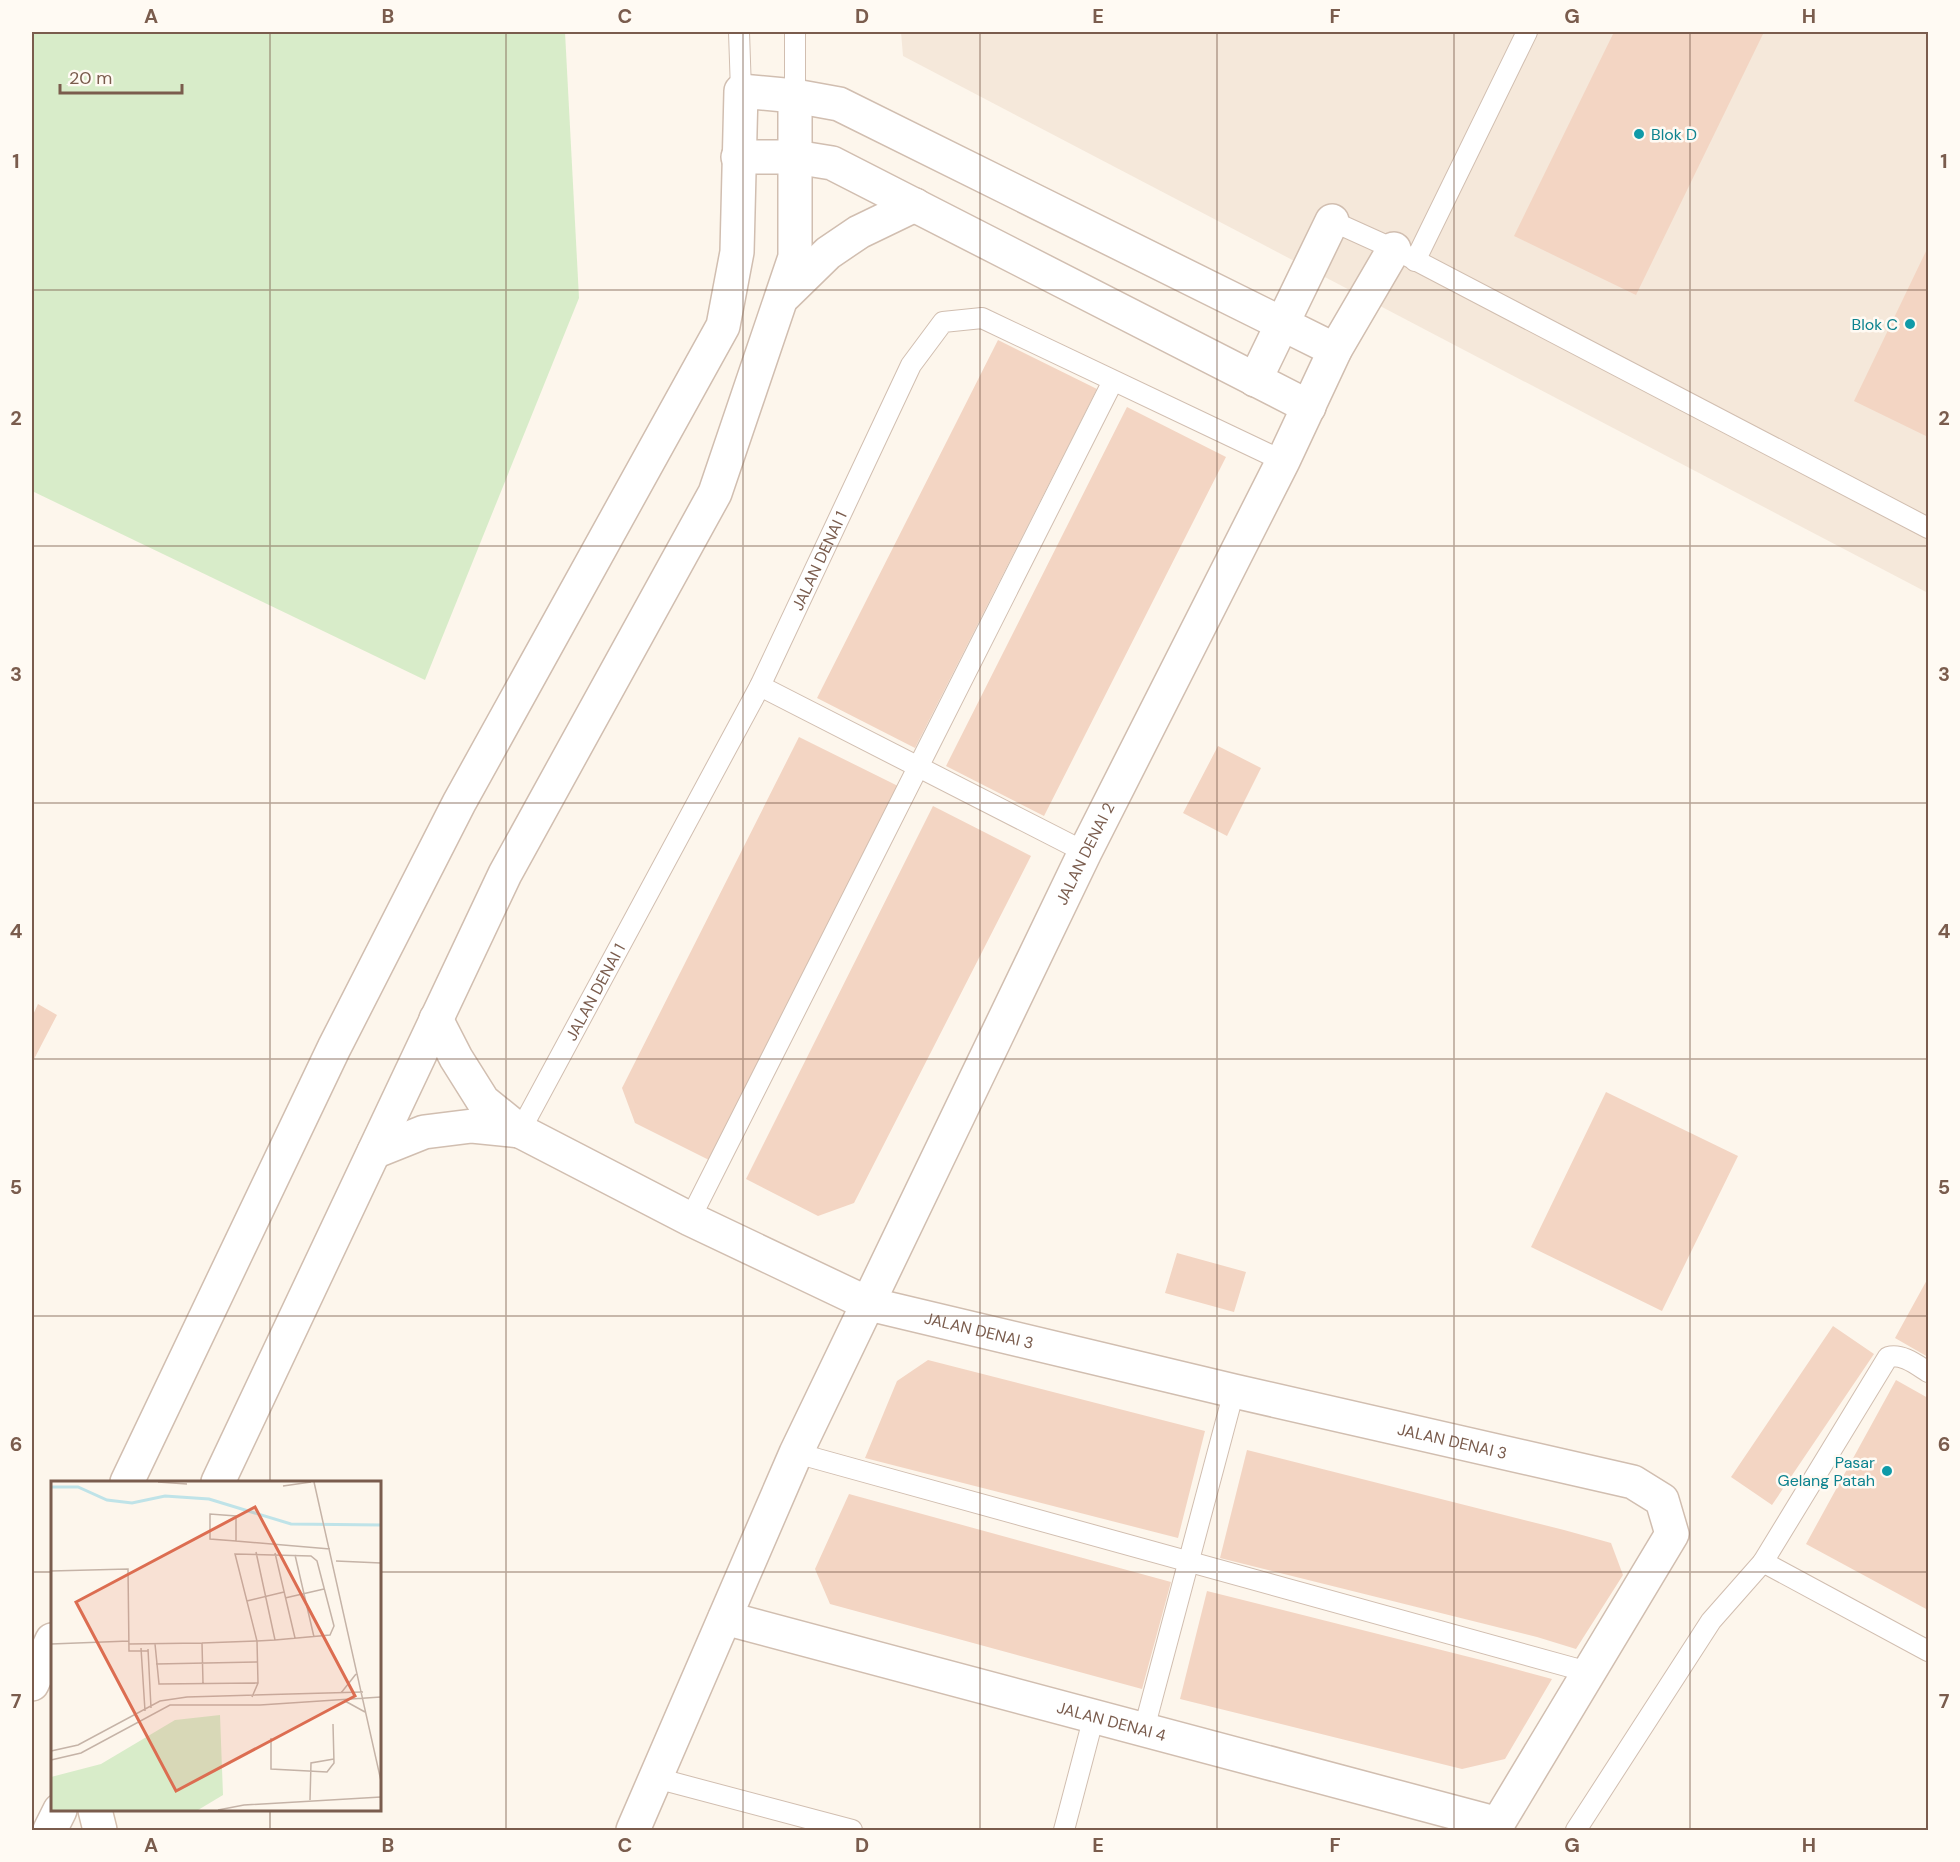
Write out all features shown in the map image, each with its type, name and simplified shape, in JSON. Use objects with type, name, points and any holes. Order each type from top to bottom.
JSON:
[{"type":"street","points":[[127,1481],[334,1048],[459,803],[723,326],[737,252],[741,91],[795,96],[839,104],[1335,350]]},
{"type":"street","points":[[218,1481],[505,874],[715,493],[795,257],[795,96]]},
{"type":"street","points":[[738,157],[795,157],[832,163],[1309,407]]},
{"type":"street","points":[[781,299],[828,253],[859,232],[915,205]]},
{"type":"street","points":[[1255,380],[1332,221]]},
{"type":"street","name":"JALAN DENAI 2","points":[[633,1830],[796,1453],[1085,852],[1283,461],[1335,350],[1404,255]]},
{"type":"street","points":[[436,1018],[456,1058],[483,1101],[519,1131]]},
{"type":"street","points":[[374,1152],[424,1132],[472,1126],[519,1131]]},
{"type":"street","name":"JALAN DENAI 3","points":[[519,1131],[690,1219],[869,1304],[1234,1391],[1633,1482],[1662,1500],[1672,1534],[1496,1827]]},
{"type":"street","name":"JALAN DENAI 4","points":[[725,1618],[1144,1729],[1496,1827]]},
{"type":"street","points":[[32,1684],[51,1642]]},
{"type":"street","points":[[50,1830],[59,1811]]},
{"type":"street","points":[[95,1811],[100,1830]]},
{"type":"lane","points":[[739,32],[741,91]]},
{"type":"lane","points":[[795,32],[795,96]]},
{"type":"lane","points":[[1404,255],[1527,32]]},
{"type":"lane","points":[[1332,221],[1404,255],[1929,528]]},
{"type":"lane","name":"JALAN DENAI 1","points":[[519,1131],[760,687],[911,365],[943,322],[982,318],[1283,461]]},
{"type":"lane","points":[[690,1219],[1113,381]]},
{"type":"lane","points":[[760,687],[1085,852]]},
{"type":"lane","points":[[1576,1830],[1711,1621],[1763,1562],[1888,1357],[1893,1355],[1900,1357],[1929,1372]]},
{"type":"lane","points":[[1144,1729],[1234,1391]]},
{"type":"lane","points":[[796,1453],[1588,1672]]},
{"type":"lane","points":[[1763,1562],[1929,1651]]},
{"type":"lane","points":[[1064,1830],[1094,1716]]},
{"type":"lane","points":[[656,1778],[852,1830]]},
{"type":"shaded area","points":[[901,32],[1928,32],[1928,593],[903,56]]},
{"type":"green space","points":[[32,32],[565,32],[579,298],[425,680],[32,491]]},
{"type":"building","name":"Blok D","points":[[1614,32],[1764,32],[1636,295],[1514,236]]},
{"type":"building","name":"Blok C","points":[[1928,247],[1928,437],[1854,401]]},
{"type":"building","points":[[998,340],[1097,389],[915,748],[817,698]]},
{"type":"building","points":[[1127,407],[1226,457],[1044,816],[946,766]]},
{"type":"building","points":[[799,737],[898,786],[709,1160],[635,1123],[622,1088]]},
{"type":"building","points":[[1218,746],[1261,768],[1227,836],[1183,813]]},
{"type":"building","points":[[933,806],[1031,856],[854,1203],[818,1216],[746,1179]]},
{"type":"building","points":[[38,1004],[57,1015],[32,1063],[32,1017]]},
{"type":"building","points":[[1606,1092],[1738,1156],[1662,1311],[1531,1247]]},
{"type":"building","points":[[1177,1253],[1246,1272],[1234,1312],[1165,1293]]},
{"type":"building","points":[[1928,1278],[1928,1357],[1895,1338]]},
{"type":"building","points":[[1833,1326],[1874,1354],[1772,1505],[1731,1477]]},
{"type":"building","points":[[928,1360],[1205,1431],[1178,1538],[865,1458],[897,1381]]},
{"type":"building","name":"Pasar Gelang Patah","points":[[1896,1380],[1928,1398],[1928,1610],[1806,1544]]},
{"type":"building","points":[[1247,1450],[1611,1543],[1623,1575],[1576,1649],[1537,1637],[1220,1558]]},
{"type":"building","points":[[849,1494],[1171,1582],[1142,1689],[830,1604],[815,1569]]},
{"type":"building","points":[[1207,1591],[1552,1679],[1505,1759],[1462,1769],[1180,1699]]},
{"type":"place","name":"Blok D","points":[[1639,134]]},
{"type":"place","name":"Blok C","points":[[1910,324]]},
{"type":"place","name":"Pasar Gelang Patah","points":[[1887,1471]]}]
